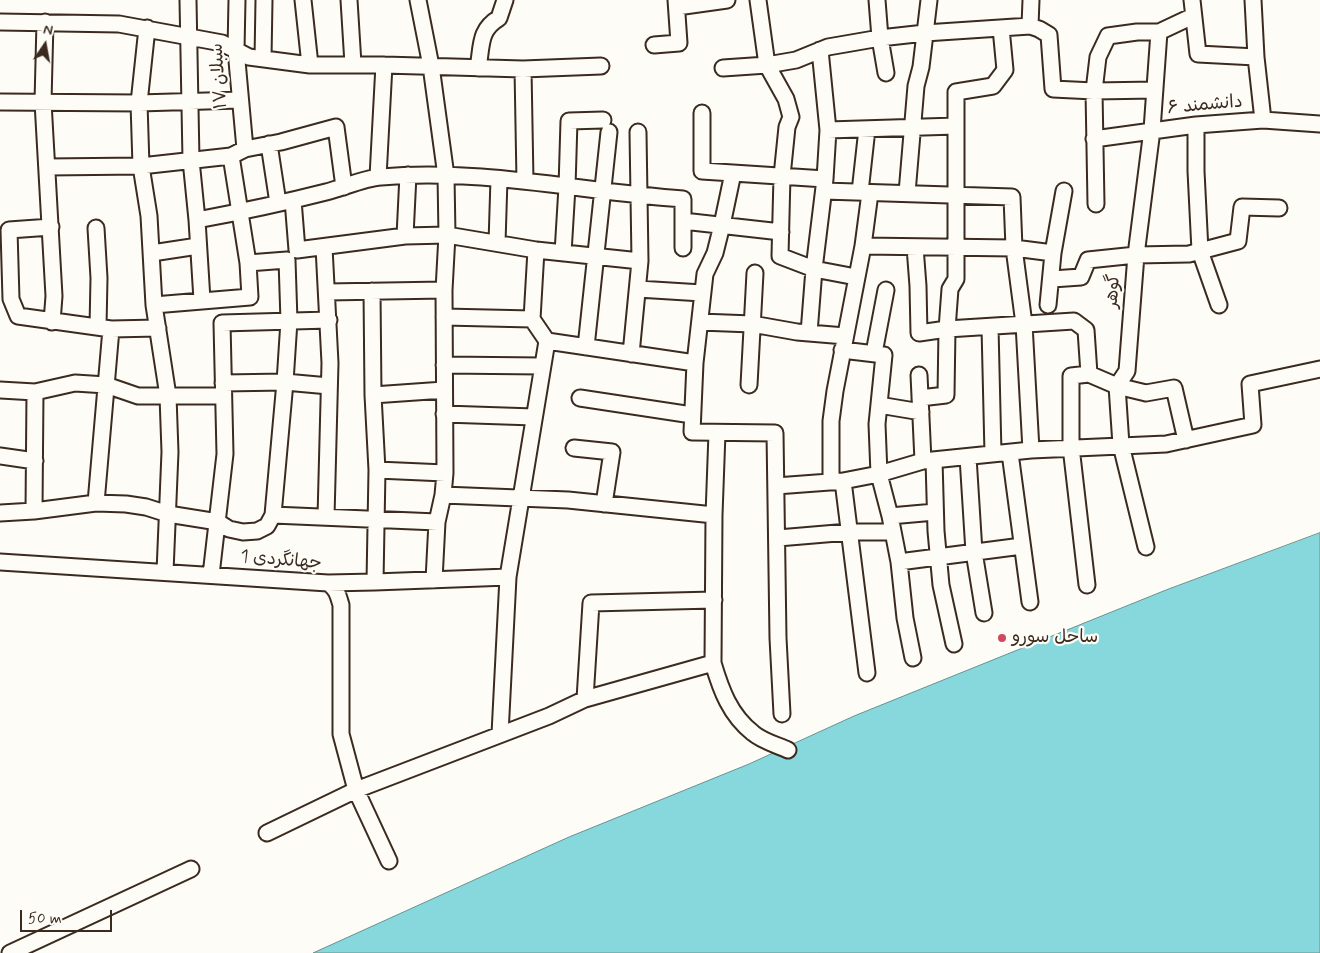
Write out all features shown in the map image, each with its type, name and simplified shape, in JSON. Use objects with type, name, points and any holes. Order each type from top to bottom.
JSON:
[{"type":"street","points":[[188,0],[191,160],[202,300]]},
{"type":"street","name":"سبلان ۱۷","points":[[236,0],[236,50],[245,149]]},
{"type":"street","points":[[263,59],[264,0]]},
{"type":"street","points":[[303,0],[310,65]]},
{"type":"street","points":[[349,0],[353,64]]},
{"type":"street","points":[[418,0],[431,66],[446,176],[447,234],[444,290],[445,473],[443,495],[436,522],[434,580]]},
{"type":"street","points":[[478,68],[484,30],[490,23],[499,18],[505,0]]},
{"type":"street","points":[[654,46],[679,43],[677,3],[727,0]]},
{"type":"street","points":[[758,0],[767,65],[786,99],[791,117],[787,127],[782,176],[780,256],[814,269],[856,277]]},
{"type":"street","points":[[877,0],[880,38],[886,73]]},
{"type":"street","points":[[907,193],[916,86],[922,68],[929,0]]},
{"type":"street","points":[[1030,26],[1031,0]]},
{"type":"street","points":[[1192,0],[1198,54],[1256,57]]},
{"type":"street","points":[[1253,0],[1256,57],[1263,120]]},
{"type":"street","points":[[1096,204],[1094,91],[1098,57],[1108,36],[1137,32],[1159,32],[1193,16]]},
{"type":"street","points":[[0,22],[104,22],[147,28],[222,43],[249,57],[310,65],[353,64],[523,69],[601,66]]},
{"type":"street","points":[[45,22],[43,102],[54,296],[52,322]]},
{"type":"street","points":[[723,68],[767,65],[796,60],[828,47],[880,38],[925,32],[1030,26],[1040,29],[1049,35],[1053,89],[1094,91],[1155,90]]},
{"type":"street","points":[[147,28],[139,103],[140,166],[149,216],[154,304],[168,396],[170,452],[165,572]]},
{"type":"street","points":[[879,405],[920,405],[946,395],[950,289],[956,279],[956,92],[993,86],[1005,70],[1001,28]]},
{"type":"street","name":"گوهر","points":[[1117,386],[1127,371],[1136,255],[1152,130],[1159,32]]},
{"type":"street","points":[[809,333],[814,269],[825,185],[828,130],[820,50]]},
{"type":"street","points":[[378,177],[384,65]]},
{"type":"street","points":[[523,69],[525,181]]},
{"type":"street","points":[[0,102],[139,103],[240,100]]},
{"type":"street","points":[[702,113],[702,171],[782,176],[865,192],[1012,197],[1014,248],[1024,324],[1031,450]]},
{"type":"street","name":"دانشمند ۶","points":[[1094,139],[1196,125],[1263,120],[1320,124]]},
{"type":"street","points":[[563,253],[568,186],[568,121],[606,126],[603,191],[586,347]]},
{"type":"street","points":[[1196,125],[1200,251],[1219,305]]},
{"type":"street","points":[[828,130],[956,126]]},
{"type":"street","points":[[47,167],[140,166],[231,156],[245,149],[336,127],[344,188]]},
{"type":"street","points":[[867,129],[863,246],[831,421],[837,481],[849,532],[867,673]]},
{"type":"street","points":[[631,354],[640,261],[638,132]]},
{"type":"street","points":[[269,144],[297,250],[405,236],[447,234],[536,250],[640,261]]},
{"type":"street","points":[[154,304],[250,297],[248,263],[231,156]]},
{"type":"street","points":[[732,173],[722,225],[705,274],[702,293],[695,363],[692,432],[775,433],[778,638],[782,714]]},
{"type":"street","points":[[405,236],[408,175]]},
{"type":"street","points":[[197,220],[344,188],[378,177],[408,175],[499,179],[639,196],[683,199],[683,248]]},
{"type":"street","points":[[497,243],[499,179]]},
{"type":"street","points":[[1048,304],[1064,191]]},
{"type":"street","points":[[1052,279],[1081,277],[1088,260],[1136,255],[1190,254],[1238,241],[1242,207],[1279,208]]},
{"type":"street","points":[[683,221],[781,232]]},
{"type":"street","points":[[50,227],[8,230],[4,263],[11,299],[18,316],[104,328],[158,328]]},
{"type":"street","points":[[96,228],[104,328],[106,385],[96,502]]},
{"type":"street","points":[[152,252],[198,246]]},
{"type":"street","points":[[863,246],[1014,248],[1054,253]]},
{"type":"street","points":[[324,247],[329,320],[326,517]]},
{"type":"street","points":[[915,247],[919,333],[947,329],[1074,321],[1086,330],[1089,374]]},
{"type":"street","points":[[500,734],[508,577],[547,342],[532,319],[536,250]]},
{"type":"street","points":[[0,513],[34,511],[96,502],[146,507],[168,514],[218,522],[229,529],[243,532],[257,531],[267,526],[273,515],[285,382],[289,320],[287,260],[248,263]]},
{"type":"street","points":[[750,384],[755,273]]},
{"type":"street","points":[[638,289],[702,293]]},
{"type":"street","points":[[327,292],[444,290]]},
{"type":"street","points":[[874,353],[886,290]]},
{"type":"street","points":[[372,291],[378,518],[376,582]]},
{"type":"street","points":[[444,317],[532,319]]},
{"type":"street","points":[[211,574],[225,454],[222,323],[329,320]]},
{"type":"street","points":[[700,322],[752,324],[809,333],[884,355],[877,424],[879,474],[893,532],[912,658]]},
{"type":"street","points":[[990,327],[993,454]]},
{"type":"street","points":[[547,342],[695,363]]},
{"type":"street","points":[[444,365],[542,366]]},
{"type":"street","points":[[776,486],[837,481],[879,474],[928,460],[1072,447],[1166,444],[1186,440],[1253,425],[1250,384],[1320,368]]},
{"type":"street","points":[[1087,586],[1072,447],[1071,376],[1089,374],[1117,386],[1146,393],[1174,388],[1186,440]]},
{"type":"street","points":[[919,376],[920,405],[935,512],[941,586],[954,644]]},
{"type":"street","points":[[0,390],[35,392],[75,383],[106,385],[138,396],[168,396],[285,382],[329,386]]},
{"type":"street","points":[[1117,386],[1122,446],[1146,547]]},
{"type":"street","points":[[374,395],[444,390]]},
{"type":"street","points":[[34,511],[35,392]]},
{"type":"street","points":[[580,398],[692,415]]},
{"type":"street","points":[[444,414],[534,417]]},
{"type":"street","points":[[717,433],[714,515],[713,663],[720,687],[732,712],[754,734],[788,750]]},
{"type":"street","points":[[574,448],[612,452],[604,504]]},
{"type":"street","points":[[1010,452],[1030,602]]},
{"type":"street","points":[[0,456],[35,461]]},
{"type":"street","points":[[968,457],[974,552],[984,613]]},
{"type":"street","points":[[377,470],[445,473]]},
{"type":"street","points":[[443,495],[604,504],[714,515]]},
{"type":"street","points":[[890,516],[935,512]]},
{"type":"street","points":[[273,515],[378,518],[436,522]]},
{"type":"street","points":[[778,538],[849,532],[893,532]]},
{"type":"street","points":[[898,562],[1022,546]]},
{"type":"street","name":"جهانگردی 1","points":[[0,562],[328,582],[337,591],[341,605],[341,734],[356,790],[389,861]]},
{"type":"street","points":[[328,582],[508,577]]},
{"type":"street","points":[[585,699],[591,603],[714,600]]},
{"type":"street","points":[[266,833],[356,790],[548,716],[585,699],[713,663]]},
{"type":"street","points":[[10,953],[191,869]]},
{"type":"water","points":[[1320,533],[1320,953],[313,953],[569,837],[749,764],[854,716],[1166,590]]},
{"type":"place","name":"ساحل سورو","points":[[1002,638]]}]
